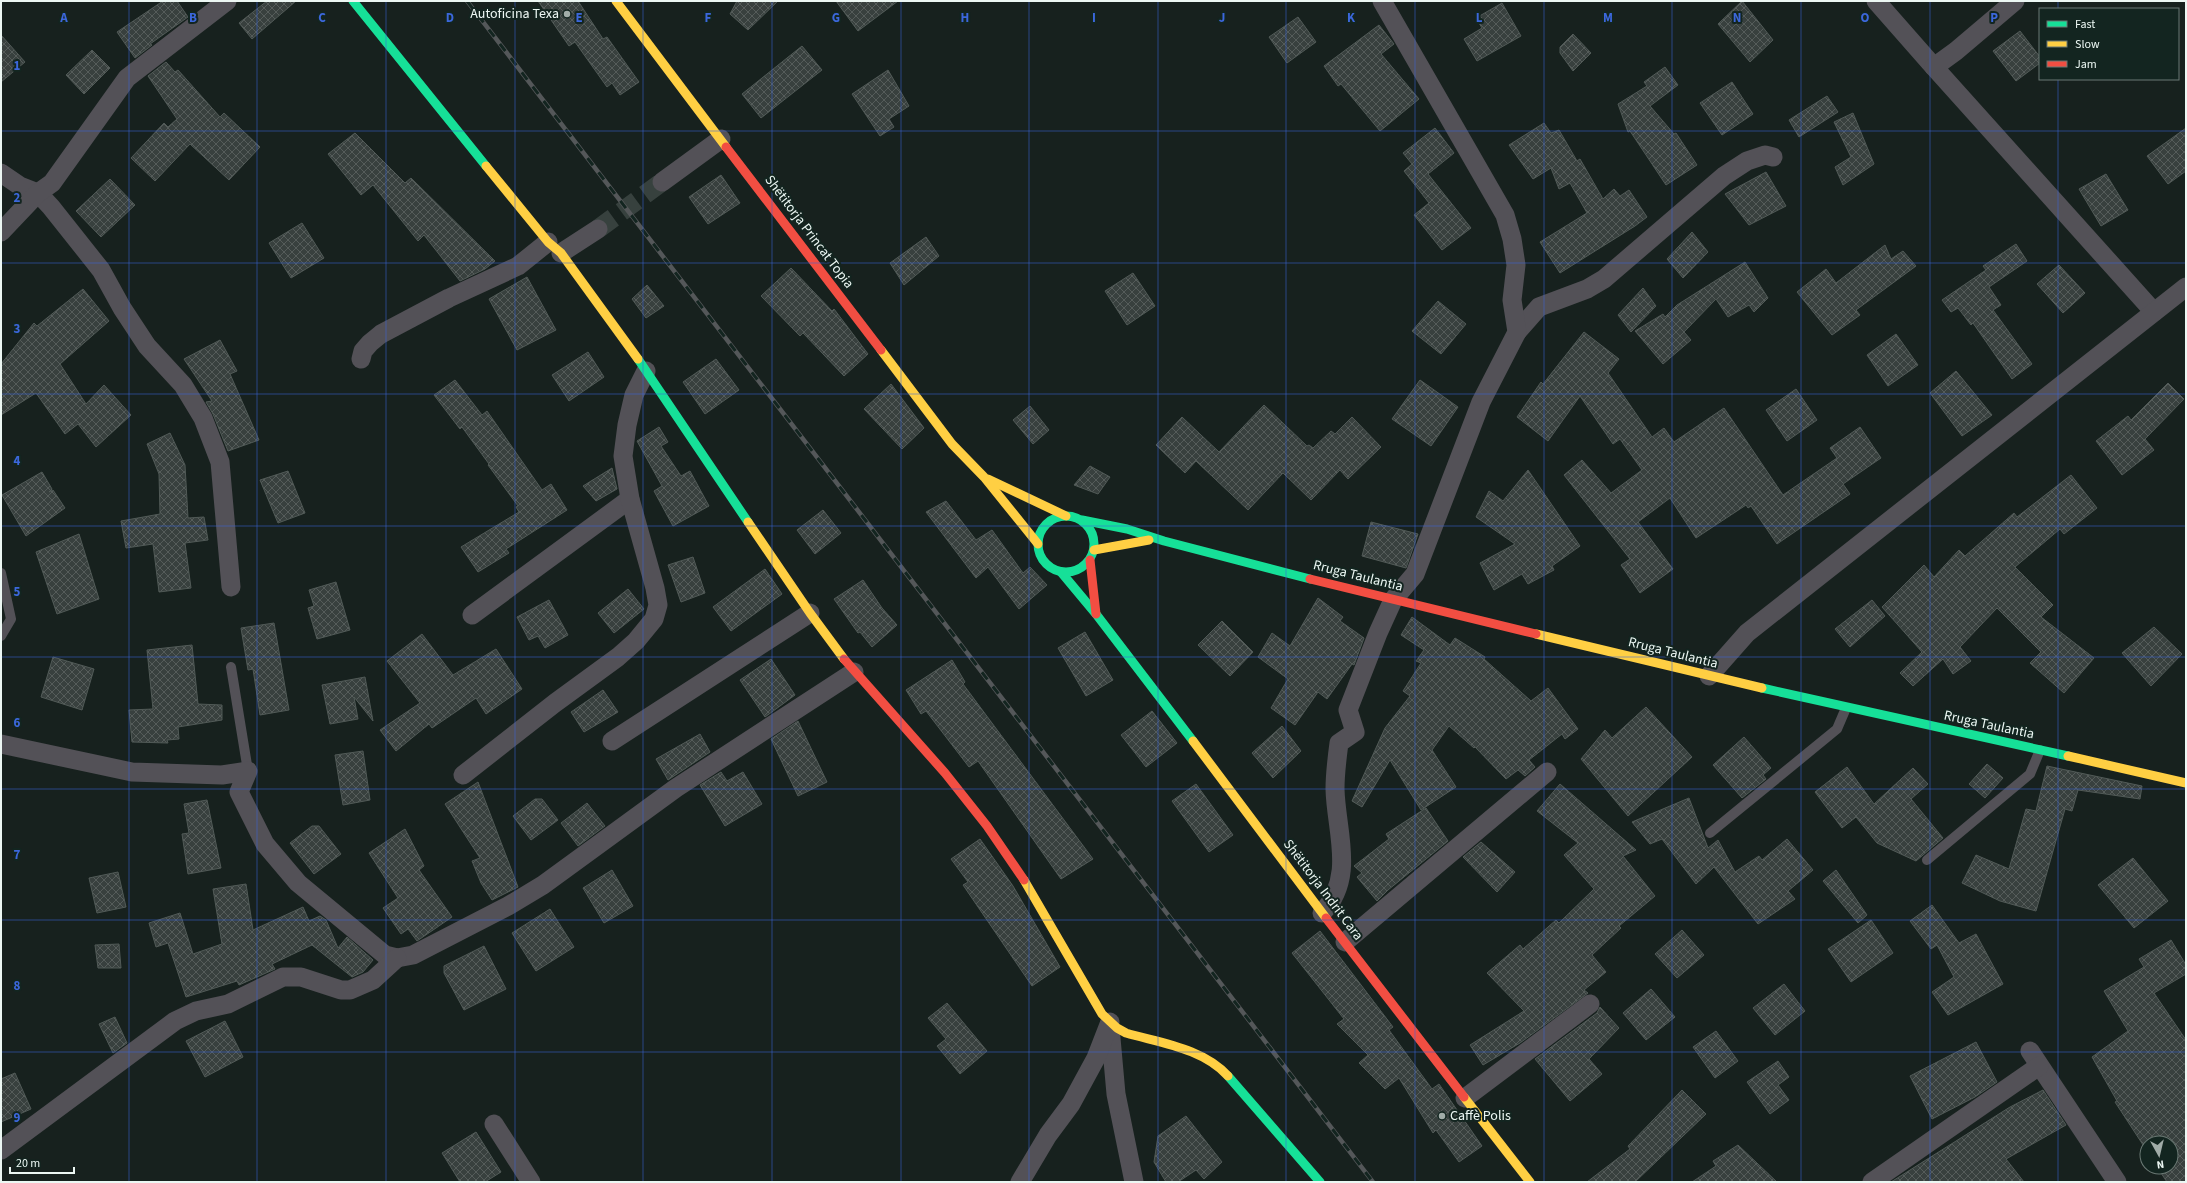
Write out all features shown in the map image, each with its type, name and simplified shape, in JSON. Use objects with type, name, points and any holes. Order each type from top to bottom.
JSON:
[{"type":"street","points":[[353,1],[555,248],[646,371],[810,613],[854,672],[945,773],[987,826],[1014,864],[1093,998],[1110,1022],[1126,1033],[1191,1051],[1208,1058],[1219,1066],[1320,1182]]},
{"type":"street","name":"Shëtitorja Princat Topia","points":[[616,1],[952,444],[984,477],[1038,544]]},
{"type":"street","points":[[1382,1],[1505,215],[1512,239],[1516,265],[1512,300],[1517,332]]},
{"type":"street","points":[[1876,1],[2154,312]]},
{"type":"street","points":[[1934,67],[1956,51],[2015,1]]},
{"type":"street","points":[[1,232],[38,193],[52,183],[127,78],[214,4]]},
{"type":"street","points":[[662,182],[721,139]]},
{"type":"street","points":[[1322,913],[1330,905],[1336,892],[1341,873],[1342,844],[1335,789],[1339,743],[1355,732],[1348,710],[1393,600],[1415,574],[1481,402],[1517,332],[1539,307],[1587,289],[1604,280],[1724,176],[1747,161],[1765,156],[1773,157]]},
{"type":"street","points":[[1,173],[20,186],[38,193],[51,207],[102,270],[122,308],[147,346],[183,385],[202,418],[220,462],[231,587]]},
{"type":"street","points":[[361,359],[363,351],[381,334],[449,298],[598,229]]},
{"type":"street","points":[[1709,676],[1747,633],[2186,287]]},
{"type":"street","points":[[463,775],[555,703],[618,657],[636,641],[654,619],[658,605],[656,588],[630,499],[623,456],[627,425],[634,395],[646,371]]},
{"type":"street","name":"Shëtitorja Princat Topia","points":[[984,477],[1066,516]]},
{"type":"street","points":[[472,614],[630,499]]},
{"type":"street","points":[[1090,560],[1077,570],[1061,572],[1046,564],[1040,555],[1038,544],[1040,533],[1046,524],[1055,518],[1066,516],[1082,520],[1093,533],[1094,550],[1090,560],[1096,614]]},
{"type":"street","name":"Rruga Taulantia","points":[[1082,520],[1128,529],[1156,539],[1393,600],[1709,676],[1846,708],[2186,783]]},
{"type":"street","name":"Rruga Taulantia","points":[[1094,550],[1130,542],[1156,539]]},
{"type":"street","name":"Shëtitorja Indrit Cara","points":[[1061,572],[1096,614],[1322,913],[1530,1182]]},
{"type":"street","points":[[612,741],[810,613]]},
{"type":"street","points":[[248,771],[239,792],[265,844],[278,862],[298,883],[362,937],[385,955],[397,958],[413,955],[508,906],[543,885],[676,788],[854,672]]},
{"type":"street","points":[[1,744],[132,772],[222,775],[248,771]]},
{"type":"street","points":[[1345,942],[1547,772]]},
{"type":"street","points":[[1,1150],[174,1021],[188,1014],[228,1004],[283,977],[301,977],[341,990],[350,990],[373,980],[397,958]]},
{"type":"street","points":[[1465,1098],[1590,1004]]},
{"type":"street","points":[[1020,1182],[1048,1135],[1071,1104],[1096,1058],[1110,1022]]},
{"type":"street","points":[[1110,1022],[1116,1094],[1134,1182]]},
{"type":"street","points":[[1872,1182],[2034,1058],[2117,1182]]},
{"type":"street","points":[[494,1124],[531,1182]]},
{"type":"lane","points":[[1,573],[11,619],[1,636]]},
{"type":"lane","points":[[231,667],[248,771]]},
{"type":"lane","points":[[1710,833],[1837,729],[1846,708]]},
{"type":"lane","points":[[1927,860],[2030,774],[2040,750]]},
{"type":"building","points":[[163,1],[177,1],[188,17],[150,44],[152,45],[135,58],[117,32]]},
{"type":"building","points":[[267,1],[296,1],[252,39],[239,23]]},
{"type":"building","points":[[538,1],[578,1],[603,39],[607,37],[639,82],[620,95],[612,83],[607,87],[575,42],[569,46]]},
{"type":"building","points":[[737,1],[778,1],[748,30],[730,14]]},
{"type":"building","points":[[836,1],[898,1],[858,31]]},
{"type":"building","points":[[1742,1],[1773,40],[1750,62],[1718,24]]},
{"type":"building","points":[[1502,3],[1521,36],[1477,61],[1464,39],[1482,28],[1476,18]]},
{"type":"building","points":[[1298,17],[1316,42],[1287,63],[1269,37]]},
{"type":"building","points":[[1379,25],[1394,44],[1381,54],[1419,99],[1380,131],[1341,84],[1338,86],[1324,66]]},
{"type":"building","points":[[2020,31],[2039,56],[2039,64],[2016,81],[1993,51]]},
{"type":"building","points":[[1573,34],[1591,53],[1573,71],[1560,53],[1560,47]]},
{"type":"building","points":[[1,35],[25,62],[1,82]]},
{"type":"building","points":[[802,46],[822,70],[761,118],[742,94]]},
{"type":"building","points":[[92,50],[110,68],[84,94],[66,75]]},
{"type":"building","points":[[166,62],[175,72],[178,70],[220,117],[224,113],[260,147],[229,180],[190,144],[155,181],[131,158],[164,123],[168,127],[177,119],[148,76]]},
{"type":"building","points":[[1665,67],[1678,85],[1650,106],[1674,134],[1676,133],[1697,165],[1666,185],[1630,131],[1628,132],[1618,104],[1647,86],[1644,82]]},
{"type":"building","points":[[888,70],[909,106],[889,119],[894,127],[880,136],[852,94]]},
{"type":"building","points":[[1732,82],[1753,114],[1722,135],[1700,103]]},
{"type":"building","points":[[1827,96],[1838,112],[1799,137],[1789,120]]},
{"type":"building","points":[[1853,113],[1874,164],[1843,185],[1835,167],[1851,157],[1834,122]]},
{"type":"building","points":[[1544,123],[1551,133],[1559,130],[1577,161],[1580,159],[1603,199],[1614,189],[1620,196],[1629,190],[1647,217],[1560,273],[1540,242],[1587,213],[1570,183],[1559,189],[1551,168],[1533,179],[1509,145]]},
{"type":"building","points":[[1435,128],[1454,153],[1428,174],[1471,228],[1442,250],[1414,215],[1429,203],[1404,171],[1412,164],[1403,153]]},
{"type":"building","points":[[2186,128],[2186,171],[2168,184],[2147,156]]},
{"type":"building","points":[[355,133],[405,183],[411,178],[495,261],[485,269],[460,281],[424,235],[418,241],[373,185],[361,195],[328,154]]},
{"type":"building","points":[[1766,172],[1786,206],[1749,225],[1725,194]]},
{"type":"building","points":[[2106,174],[2128,210],[2101,226],[2079,189]]},
{"type":"building","points":[[721,175],[740,203],[708,224],[689,197]]},
{"type":"building","points":[[110,179],[135,205],[101,237],[76,211]]},
{"type":"building","points":[[302,223],[324,258],[291,278],[269,243]]},
{"type":"building","points":[[1692,232],[1708,252],[1683,278],[1667,259]]},
{"type":"building","points":[[926,237],[939,256],[904,285],[890,263]]},
{"type":"building","points":[[2016,244],[2027,261],[1989,287],[2001,305],[1993,310],[2032,364],[2012,379],[1973,323],[1971,325],[1958,308],[1951,312],[1942,300],[1986,270],[1983,266]]},
{"type":"building","points":[[1885,245],[1891,259],[1903,251],[1916,266],[1856,310],[1860,315],[1832,335],[1797,292],[1826,269],[1836,283]]},
{"type":"building","points":[[1745,262],[1768,298],[1754,312],[1749,305],[1728,317],[1716,299],[1684,332],[1691,340],[1663,364],[1635,331],[1663,314],[1665,317],[1677,305]]},
{"type":"building","points":[[2059,265],[2085,293],[2063,313],[2037,284]]},
{"type":"building","points":[[791,268],[832,311],[834,309],[868,354],[844,376],[803,333],[800,336],[761,296]]},
{"type":"building","points":[[1133,273],[1155,306],[1127,325],[1105,291]]},
{"type":"building","points":[[527,277],[556,330],[517,350],[489,299]]},
{"type":"building","points":[[647,285],[664,306],[646,318],[632,299]]},
{"type":"building","points":[[1643,288],[1656,306],[1631,332],[1618,315]]},
{"type":"building","points":[[83,289],[109,321],[60,364],[86,404],[104,385],[131,415],[96,447],[78,424],[65,434],[36,393],[1,415],[1,364],[34,323],[37,326]]},
{"type":"building","points":[[1438,301],[1466,324],[1441,354],[1412,331]]},
{"type":"building","points":[[1584,332],[1619,359],[1608,373],[1652,437],[1664,428],[1674,442],[1724,408],[1783,495],[1837,458],[1830,448],[1860,427],[1881,458],[1843,484],[1850,494],[1777,544],[1751,506],[1748,508],[1746,505],[1696,538],[1670,498],[1638,522],[1673,569],[1640,593],[1621,565],[1630,559],[1564,475],[1582,460],[1611,493],[1642,470],[1620,439],[1613,444],[1580,396],[1548,441],[1517,417],[1541,382],[1543,384]]},
{"type":"building","points":[[1896,334],[1918,365],[1888,386],[1867,355]]},
{"type":"building","points":[[220,340],[237,371],[230,374],[259,440],[228,451],[213,414],[206,402],[212,401],[184,359]]},
{"type":"building","points":[[588,352],[604,377],[569,401],[552,375]]},
{"type":"building","points":[[716,359],[739,390],[705,414],[683,382]]},
{"type":"building","points":[[1956,371],[1992,415],[1962,436],[1930,393]]},
{"type":"building","points":[[455,380],[482,415],[487,411],[542,490],[551,484],[567,510],[506,549],[509,553],[478,572],[461,547],[519,512],[516,507],[518,506],[488,465],[489,464],[462,427],[460,429],[434,395]]},
{"type":"building","points":[[1420,380],[1458,407],[1431,446],[1392,419]]},
{"type":"building","points":[[2168,383],[2184,399],[2145,439],[2154,450],[2122,475],[2096,441],[2128,416],[2131,420]]},
{"type":"building","points":[[891,384],[924,428],[902,449],[864,409]]},
{"type":"building","points":[[1796,389],[1817,420],[1787,441],[1766,410]]},
{"type":"building","points":[[1264,405],[1307,446],[1309,445],[1313,448],[1331,431],[1335,434],[1352,417],[1381,447],[1348,479],[1340,470],[1311,500],[1283,473],[1248,510],[1196,461],[1185,473],[1156,445],[1182,417],[1219,452]]},
{"type":"building","points":[[1030,406],[1049,430],[1033,444],[1013,420]]},
{"type":"building","points":[[659,427],[668,442],[661,446],[681,476],[690,471],[709,506],[673,526],[654,491],[662,486],[637,441]]},
{"type":"building","points":[[170,433],[185,465],[188,518],[204,517],[208,540],[185,543],[191,588],[159,592],[153,544],[126,548],[121,521],[160,514],[159,474],[147,444]]},
{"type":"building","points":[[1090,466],[1110,477],[1098,494],[1074,485]]},
{"type":"building","points":[[612,468],[617,489],[596,501],[583,486]]},
{"type":"building","points":[[1528,470],[1580,546],[1552,566],[1554,570],[1528,584],[1522,574],[1494,590],[1480,563],[1515,544],[1476,517],[1489,491],[1503,501]]},
{"type":"building","points":[[288,471],[305,513],[278,523],[260,480]]},
{"type":"building","points":[[42,472],[52,489],[49,492],[53,490],[65,508],[26,536],[2,495]]},
{"type":"building","points":[[2071,475],[2097,508],[2064,534],[2060,529],[2015,567],[2053,605],[2041,617],[2094,658],[2064,693],[2030,663],[2041,652],[1997,608],[1960,647],[1971,661],[1953,674],[1943,659],[1913,686],[1900,673],[1922,652],[1882,607],[1924,565],[1934,577],[1959,550],[1965,556],[2014,513],[2017,517]]},
{"type":"building","points":[[946,501],[976,540],[992,530],[1023,573],[1030,567],[1047,585],[1019,609],[988,567],[976,578],[926,512]]},
{"type":"building","points":[[823,510],[841,533],[815,554],[797,530]]},
{"type":"building","points":[[1371,522],[1418,534],[1406,568],[1362,556]]},
{"type":"building","points":[[79,534],[99,599],[57,614],[36,552]]},
{"type":"building","points":[[693,557],[705,593],[681,602],[668,565]]},
{"type":"building","points":[[765,569],[782,594],[731,631],[713,607]]},
{"type":"building","points":[[863,580],[882,608],[897,625],[872,647],[860,632],[858,633],[834,599]]},
{"type":"building","points":[[336,582],[350,630],[317,639],[308,608],[314,606],[309,590]]},
{"type":"building","points":[[628,589],[644,609],[614,633],[598,613]]},
{"type":"building","points":[[1318,598],[1343,617],[1340,621],[1364,638],[1354,665],[1352,664],[1327,699],[1318,692],[1295,725],[1271,708],[1288,679],[1258,657],[1272,633],[1290,646]]},
{"type":"building","points":[[549,600],[568,635],[545,648],[538,636],[529,640],[517,617]]},
{"type":"building","points":[[1872,600],[1885,616],[1850,647],[1835,629]]},
{"type":"building","points":[[1412,617],[1450,645],[1455,638],[1485,657],[1484,659],[1531,701],[1548,688],[1578,729],[1565,739],[1562,734],[1529,760],[1535,767],[1525,776],[1518,770],[1506,779],[1475,747],[1474,748],[1449,726],[1432,750],[1456,787],[1421,810],[1390,760],[1362,807],[1352,801],[1385,728],[1410,696],[1403,691],[1421,663],[1416,661],[1424,650],[1401,635]]},
{"type":"building","points":[[1222,621],[1253,652],[1230,676],[1198,645]]},
{"type":"building","points":[[274,623],[289,710],[260,715],[253,669],[248,670],[241,628]]},
{"type":"building","points":[[2154,627],[2182,654],[2151,686],[2122,653]]},
{"type":"building","points":[[1085,632],[1113,680],[1086,696],[1058,648]]},
{"type":"building","points":[[422,634],[453,675],[496,649],[522,689],[486,714],[476,698],[432,728],[429,724],[396,751],[380,730],[420,703],[387,661]]},
{"type":"building","points":[[192,645],[198,704],[222,705],[222,720],[178,727],[179,739],[167,740],[168,743],[132,742],[129,710],[153,709],[147,650]]},
{"type":"building","points":[[53,657],[94,669],[82,710],[41,697]]},
{"type":"building","points":[[771,659],[795,695],[765,717],[740,680]]},
{"type":"building","points":[[952,660],[965,682],[963,684],[1093,859],[1061,879],[978,761],[969,767],[926,711],[921,714],[906,690]]},
{"type":"building","points":[[365,677],[373,721],[354,697],[358,719],[330,724],[322,685]]},
{"type":"building","points":[[603,690],[618,712],[584,732],[571,712]]},
{"type":"building","points":[[1646,707],[1692,757],[1628,816],[1581,759],[1605,730],[1612,738]]},
{"type":"building","points":[[1152,711],[1177,743],[1146,767],[1121,735]]},
{"type":"building","points":[[798,721],[827,782],[798,796],[771,739]]},
{"type":"building","points":[[1282,726],[1301,751],[1273,778],[1252,753]]},
{"type":"building","points":[[700,734],[710,752],[668,780],[656,759]]},
{"type":"building","points":[[1744,737],[1771,768],[1763,775],[1766,779],[1742,798],[1713,765]]},
{"type":"building","points":[[363,751],[370,800],[343,805],[335,755]]},
{"type":"building","points":[[1987,764],[2003,778],[1985,798],[1969,784]]},
{"type":"building","points":[[2047,766],[2142,786],[2140,799],[2078,790],[2072,811],[2065,809],[2036,911],[2000,901],[1962,883],[1976,855],[2009,869],[2026,809],[2036,811]]},
{"type":"building","points":[[1847,767],[1874,804],[1913,768],[1928,784],[1911,799],[1943,838],[1916,861],[1877,843],[1856,817],[1842,828],[1815,792]]},
{"type":"building","points":[[721,772],[727,781],[743,772],[762,804],[725,826],[700,785]]},
{"type":"building","points":[[478,782],[518,887],[492,900],[481,883],[472,861],[480,858],[445,804]]},
{"type":"building","points":[[1196,784],[1233,835],[1209,852],[1172,801]]},
{"type":"building","points":[[1560,784],[1636,850],[1623,856],[1655,896],[1619,926],[1621,928],[1592,955],[1606,972],[1584,990],[1588,993],[1520,1043],[1483,1065],[1470,1045],[1524,1011],[1487,973],[1520,945],[1523,949],[1556,920],[1559,923],[1594,889],[1564,855],[1578,843],[1537,811]]},
{"type":"building","points":[[1689,798],[1708,848],[1718,840],[1735,872],[1759,856],[1762,860],[1787,839],[1813,870],[1788,891],[1795,899],[1758,924],[1714,867],[1696,884],[1662,839],[1650,844],[1632,822]]},
{"type":"building","points":[[535,799],[542,799],[558,820],[531,840],[513,816]]},
{"type":"building","points":[[207,800],[221,868],[188,874],[182,834],[189,833],[184,804]]},
{"type":"building","points":[[587,803],[605,826],[578,846],[561,823]]},
{"type":"building","points":[[1426,808],[1448,841],[1388,890],[1377,901],[1357,877],[1362,873],[1354,866],[1389,839],[1386,834]]},
{"type":"building","points":[[312,826],[319,826],[341,854],[314,874],[290,843]]},
{"type":"building","points":[[405,829],[424,866],[419,870],[452,917],[417,941],[408,929],[401,934],[383,908],[398,898],[369,853]]},
{"type":"building","points":[[980,839],[1013,886],[1060,967],[1032,986],[963,885],[968,882],[951,859]]},
{"type":"building","points":[[1481,842],[1515,872],[1497,892],[1463,857]]},
{"type":"building","points":[[2133,858],[2168,901],[2134,928],[2098,885]]},
{"type":"building","points":[[612,870],[633,906],[604,923],[583,888]]},
{"type":"building","points":[[1836,870],[1867,915],[1858,923],[1823,881]]},
{"type":"building","points":[[118,872],[126,907],[97,913],[89,878]]},
{"type":"building","points":[[246,884],[253,930],[303,907],[309,921],[320,916],[326,920],[338,948],[347,937],[373,960],[363,972],[352,977],[312,945],[272,964],[275,969],[239,985],[237,981],[186,997],[168,943],[156,947],[149,923],[180,913],[193,954],[222,944],[213,889]]},
{"type":"building","points":[[1932,905],[1959,943],[1976,934],[2003,984],[1948,1015],[1932,992],[1954,977],[1937,945],[1931,949],[1910,921]]},
{"type":"building","points":[[550,909],[574,947],[536,971],[512,933]]},
{"type":"building","points":[[1871,920],[1893,953],[1851,982],[1828,949]]},
{"type":"building","points":[[1682,930],[1704,955],[1677,978],[1655,954]]},
{"type":"building","points":[[1320,931],[1393,1027],[1389,1030],[1432,1089],[1439,1084],[1482,1146],[1459,1162],[1436,1130],[1433,1133],[1399,1078],[1385,1089],[1359,1063],[1368,1055],[1337,1024],[1344,1019],[1292,953]]},
{"type":"building","points":[[2171,940],[2186,965],[2186,974],[2154,993],[2186,1040],[2186,1182],[2167,1182],[2162,1175],[2179,1175],[2179,1135],[2139,1135],[2139,1139],[2115,1102],[2117,1101],[2092,1057],[2128,1031],[2104,991],[2144,967],[2139,959]]},
{"type":"building","points":[[119,944],[121,968],[98,968],[95,945]]},
{"type":"building","points":[[484,946],[506,989],[464,1010],[444,973],[444,966]]},
{"type":"building","points":[[1784,984],[1805,1011],[1775,1035],[1753,1008]]},
{"type":"building","points":[[1651,989],[1675,1017],[1646,1040],[1623,1013]]},
{"type":"building","points":[[947,1003],[987,1051],[960,1074],[937,1046],[946,1039],[928,1018]]},
{"type":"building","points":[[1600,1007],[1619,1028],[1589,1059],[1602,1074],[1570,1101],[1535,1059],[1597,1013]]},
{"type":"building","points":[[115,1017],[127,1043],[113,1053],[99,1024]]},
{"type":"building","points":[[225,1021],[243,1057],[205,1077],[186,1041]]},
{"type":"building","points":[[1716,1031],[1738,1061],[1715,1078],[1693,1047]]},
{"type":"building","points":[[1976,1042],[1997,1082],[1975,1097],[1932,1119],[1910,1076]]},
{"type":"building","points":[[1778,1061],[1789,1077],[1778,1085],[1789,1100],[1770,1114],[1747,1082]]},
{"type":"building","points":[[15,1073],[31,1109],[1,1122],[1,1079]]},
{"type":"building","points":[[1682,1090],[1706,1114],[1635,1182],[1587,1182],[1630,1149],[1628,1146]]},
{"type":"building","points":[[2043,1090],[2066,1125],[2006,1159],[2024,1182],[1891,1182],[2010,1107]]},
{"type":"building","points":[[1186,1116],[1222,1162],[1204,1179],[1196,1170],[1178,1182],[1166,1182],[1154,1162],[1158,1136]]},
{"type":"building","points":[[476,1132],[501,1172],[485,1182],[460,1182],[442,1153]]},
{"type":"building","points":[[1738,1145],[1777,1182],[1692,1182],[1716,1166],[1713,1161]]},
{"type":"tunnel","points":[[598,229],[662,182]]},
{"type":"railway","points":[[467,1],[1373,1182]]},
{"type":"traffic: fast","points":[[353,1],[486,166]]},
{"type":"traffic: fast","points":[[638,359],[748,522]]},
{"type":"traffic: fast","points":[[1060,516],[1072,516],[1082,520],[1090,528],[1094,538],[1094,544],[1094,550],[1090,560],[1082,568],[1072,572],[1060,572],[1050,568],[1042,560],[1038,550],[1038,538],[1042,528],[1050,520],[1060,516]]},
{"type":"traffic: fast","points":[[1082,520],[1127,529],[1164,541],[1310,579]]},
{"type":"traffic: fast","points":[[1061,572],[1096,614],[1193,741]]},
{"type":"traffic: fast","points":[[1762,688],[2068,756]]},
{"type":"traffic: fast","points":[[1228,1076],[1320,1182]]},
{"type":"traffic: slow","points":[[616,1],[726,147]]},
{"type":"traffic: slow","points":[[486,166],[548,242],[561,253],[638,359]]},
{"type":"traffic: slow","points":[[881,350],[952,444],[984,477],[1038,544]]},
{"type":"traffic: slow","points":[[988,479],[1066,516]]},
{"type":"traffic: slow","points":[[748,522],[810,613],[844,659]]},
{"type":"traffic: slow","points":[[1094,550],[1149,540]]},
{"type":"traffic: slow","points":[[1536,634],[1762,688]]},
{"type":"traffic: slow","points":[[1193,741],[1326,918]]},
{"type":"traffic: slow","points":[[2068,756],[2186,783]]},
{"type":"traffic: slow","points":[[1024,880],[1102,1014],[1117,1028],[1126,1033],[1194,1053],[1218,1067],[1228,1076]]},
{"type":"traffic: slow","points":[[1464,1097],[1530,1182]]},
{"type":"traffic: jam","points":[[726,147],[881,350]]},
{"type":"traffic: jam","points":[[1090,560],[1096,614]]},
{"type":"traffic: jam","points":[[1310,579],[1536,634]]},
{"type":"traffic: jam","points":[[844,659],[945,773],[987,826],[1024,880]]},
{"type":"traffic: jam","points":[[1326,918],[1464,1097]]},
{"type":"place","name":"Autoficina Texa","points":[[567,14]]},
{"type":"place","name":"Caffè Polis","points":[[1442,1116]]}]
